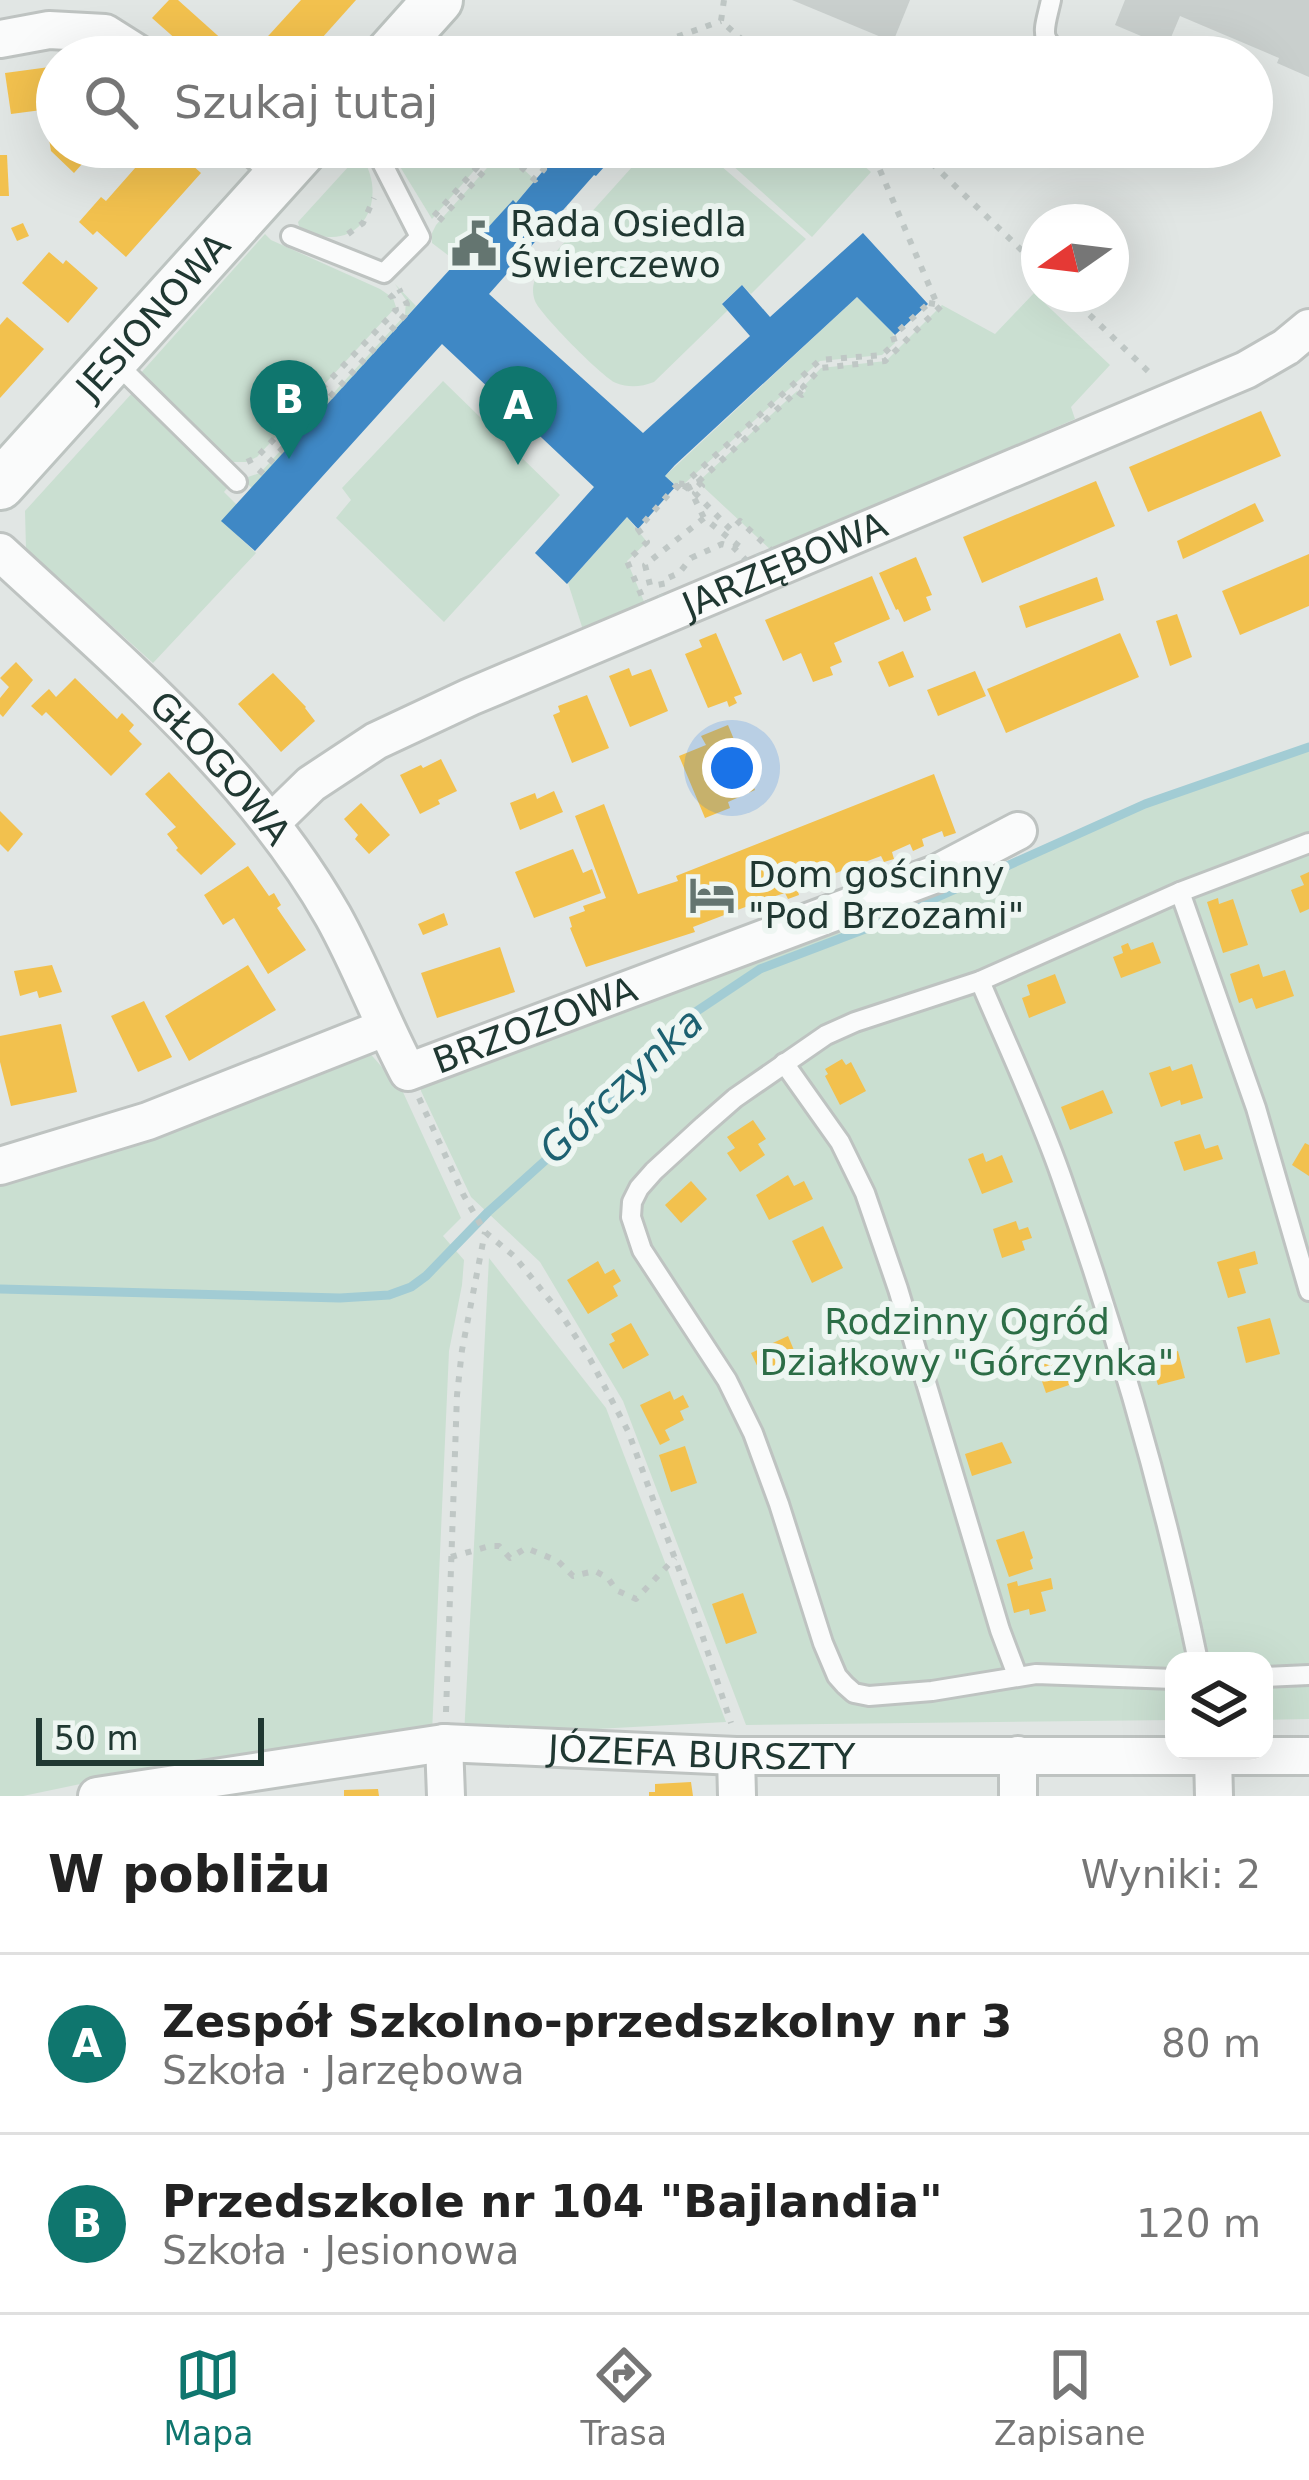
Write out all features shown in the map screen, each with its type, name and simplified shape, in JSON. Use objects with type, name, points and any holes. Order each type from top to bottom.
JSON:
[{"type":"street","points":[[0,39],[47,15],[110,36]]},
{"type":"street","name":"JESIONOWA","points":[[0,484],[112,360],[269,168]]},
{"type":"street","name":"JARZĘBOWA","points":[[271,823],[311,784],[376,741],[656,609],[1246,370],[1309,328]]},
{"type":"street","name":"GŁOGOWA","points":[[0,552],[156,695],[271,823],[332,914],[384,1028]]},
{"type":"street","name":"BRZOZOWA","points":[[0,1166],[148,1120],[384,1028],[408,1072],[935,874],[1018,831]]},
{"type":"street","points":[[444,1743],[446,1796]]},
{"type":"street","name":"JÓZEFA BURSZTY","points":[[97,1796],[444,1743],[736,1756],[1165,1753]]},
{"type":"street","points":[[1018,1755],[1018,1796]]},
{"type":"street","name":"JÓZEFA BURSZTY","points":[[1273,1755],[1309,1756]]},
{"type":"street","points":[[736,1756],[737,1796]]},
{"type":"street","points":[[1212,1760],[1214,1796]]},
{"type":"lane","points":[[1046,36],[1051,0]]},
{"type":"lane","points":[[291,236],[384,273],[426,235],[386,168]]},
{"type":"lane","points":[[112,360],[241,474]]},
{"type":"lane","points":[[1165,1679],[1017,1676],[886,1695],[854,1693],[844,1685],[823,1642],[779,1504],[740,1406],[635,1233],[632,1202],[639,1188],[719,1112],[826,1035],[980,981],[1180,892],[1309,843]]},
{"type":"lane","points":[[1180,892],[1256,1108],[1309,1291]]},
{"type":"lane","points":[[980,981],[1060,1172],[1124,1368],[1176,1554],[1196,1652]]},
{"type":"lane","points":[[784,1063],[840,1142],[870,1206],[1017,1676]]},
{"type":"lane","points":[[1273,1677],[1309,1675]]},
{"type":"path","points":[[721,21],[724,0]]},
{"type":"path","points":[[679,36],[721,21]]},
{"type":"path","points":[[721,21],[738,36]]},
{"type":"path","points":[[426,209],[432,219],[479,168]]},
{"type":"path","points":[[426,235],[481,168]]},
{"type":"path","points":[[426,235],[487,168]]},
{"type":"path","points":[[523,168],[536,180],[543,168]]},
{"type":"path","points":[[686,486],[698,482],[797,391],[802,395],[807,391],[802,387],[821,368],[886,361],[942,305],[879,168]]},
{"type":"path","points":[[937,168],[1021,249]]},
{"type":"path","points":[[341,236],[364,224],[374,191]]},
{"type":"path","points":[[380,289],[393,298],[396,310],[257,457],[247,462],[241,474],[260,473],[405,315],[406,300],[395,284]]},
{"type":"path","points":[[929,303],[938,304],[883,359],[820,364],[683,492],[673,483],[684,484],[816,363],[882,355],[895,343],[893,336],[929,303]]},
{"type":"path","points":[[1087,312],[1177,399]]},
{"type":"path","points":[[698,482],[702,486],[694,494],[731,530],[740,521],[772,551],[762,564]]},
{"type":"path","points":[[656,609],[645,604],[627,561],[647,542],[638,529],[676,486]]},
{"type":"path","points":[[686,486],[704,518],[762,564]]},
{"type":"path","points":[[656,609],[645,565],[704,518]]},
{"type":"path","points":[[656,609],[664,596],[661,581],[679,573],[691,558],[722,544],[747,562],[762,564]]},
{"type":"path","points":[[408,1072],[485,1232],[534,1279],[590,1358],[636,1449],[730,1718],[736,1756]]},
{"type":"path","points":[[444,1743],[461,1350],[485,1232]]},
{"type":"path","points":[[451,1557],[500,1546],[510,1558],[526,1548],[558,1561],[573,1576],[595,1571],[616,1590],[636,1599],[675,1558]]},
{"type":"green space","points":[[347,168],[367,168],[373,191],[370,208],[351,232],[337,237],[319,235],[298,222]]},
{"type":"green space","points":[[401,168],[476,168],[432,219]]},
{"type":"green space","points":[[487,168],[522,168],[535,180],[457,262],[432,243],[436,225]]},
{"type":"green space","points":[[631,168],[723,168],[806,239],[751,294],[742,285],[722,303],[728,310],[654,382],[640,386],[609,379],[539,308],[533,286],[544,265]]},
{"type":"green space","points":[[735,168],[867,168],[871,172],[812,237]]},
{"type":"green space","points":[[265,234],[380,289],[393,298],[396,307],[257,457],[228,462],[140,374]]},
{"type":"green space","points":[[395,284],[416,306],[252,488],[242,479],[260,473],[405,315],[406,300]]},
{"type":"green space","points":[[857,297],[893,333],[895,343],[882,355],[820,361],[684,484],[665,476]]},
{"type":"green space","points":[[942,305],[995,334],[1021,307],[1021,312],[1054,312],[1110,365],[1071,407],[1075,419],[772,551],[698,482],[797,391],[802,395],[803,387],[821,368],[886,361]]},
{"type":"green space","points":[[443,381],[560,495],[444,622],[336,518],[351,500],[342,488]]},
{"type":"green space","points":[[134,391],[229,486],[224,492],[237,505],[222,521],[256,553],[153,663],[26,549],[25,511]]},
{"type":"green space","points":[[627,517],[647,542],[627,561],[645,604],[583,630],[568,583]]},
{"type":"green space","name":"Rodzinny Ogród Działkowy \"Górczynka\"","points":[[1309,747],[1309,1719],[1273,1720],[1273,1652],[1165,1652],[1165,1720],[746,1725],[623,1401],[540,1262],[471,1197],[421,1086],[933,887],[985,875],[1145,804]]},
{"type":"green space","points":[[367,1050],[402,1090],[461,1218],[443,1236],[464,1260],[449,1351],[432,1733],[0,1796],[0,1177]]},
{"type":"green space","points":[[489,1258],[606,1408],[726,1722],[464,1736]]},
{"type":"building: Mieszkania","points":[[169,0],[178,0],[218,36],[172,36],[152,18]]},
{"type":"building: Mieszkania","points":[[301,0],[356,0],[324,36],[268,36]]},
{"type":"building: Mieszkania","points":[[36,69],[36,111],[11,114],[5,73]]},
{"type":"building: Mieszkania","points":[[0,155],[7,155],[9,196],[0,196]]},
{"type":"building: Mieszkania","points":[[135,168],[195,168],[201,173],[126,257],[79,222],[101,197],[106,201]]},
{"type":"building: Mieszkania","points":[[23,223],[29,236],[17,241],[11,228]]},
{"type":"building: Mieszkania","points":[[49,252],[63,264],[66,260],[98,288],[68,323],[22,283]]},
{"type":"building: Mieszkania","points":[[7,317],[44,349],[0,398],[0,325]]},
{"type":"building: Mieszkania","points":[[1261,411],[1281,456],[1148,512],[1129,467]]},
{"type":"building: Mieszkania","points":[[1096,481],[1115,526],[982,583],[963,537]]},
{"type":"building: Mieszkania","points":[[1255,503],[1264,521],[1183,559],[1177,541]]},
{"type":"building: Mieszkania","points":[[1309,554],[1309,606],[1240,635],[1222,591]]},
{"type":"building: Mieszkania","points":[[916,557],[932,595],[926,597],[931,610],[904,622],[879,573]]},
{"type":"building: Mieszkania","points":[[872,576],[890,619],[834,643],[842,662],[830,667],[833,675],[813,682],[801,653],[783,661],[765,620]]},
{"type":"building: Mieszkania","points":[[1097,577],[1104,600],[1026,628],[1019,606]]},
{"type":"building: Mieszkania","points":[[1177,614],[1192,657],[1170,666],[1156,621]]},
{"type":"building: Mieszkania","points":[[716,633],[742,694],[729,707],[727,701],[708,708],[685,654],[702,647],[699,640]]},
{"type":"building: Mieszkania","points":[[1120,633],[1139,677],[1006,733],[987,689]]},
{"type":"building: Mieszkania","points":[[903,651],[914,677],[889,687],[878,662]]},
{"type":"building: Mieszkania","points":[[16,662],[33,680],[3,717],[0,698],[9,687],[0,678]]},
{"type":"building: Mieszkania","points":[[629,668],[632,676],[651,669],[668,711],[630,727],[609,676]]},
{"type":"building: Mieszkania","points":[[975,671],[986,696],[938,716],[927,690]]},
{"type":"building: Mieszkania","points":[[273,673],[315,721],[281,752],[238,704]]},
{"type":"building: Mieszkania","points":[[75,678],[117,719],[122,713],[134,725],[129,731],[142,744],[111,776],[46,712],[42,716],[31,706],[49,689],[56,697]]},
{"type":"building: Mieszkania","points":[[587,695],[609,748],[572,763],[553,715],[560,712],[558,706]]},
{"type":"building: Mieszkania","points":[[728,725],[755,790],[705,818],[679,756],[706,745],[701,736]]},
{"type":"building: Mieszkania","points":[[441,759],[457,791],[420,814],[400,775]]},
{"type":"building: Mieszkania","points":[[169,772],[236,844],[201,875],[167,834],[176,827],[145,794]]},
{"type":"building: Mieszkania","points":[[934,774],[956,833],[944,837],[942,831],[922,839],[924,846],[913,851],[910,844],[892,852],[894,859],[884,862],[881,856],[828,876],[830,883],[819,887],[816,881],[797,888],[799,895],[788,899],[785,893],[766,899],[768,906],[751,913],[748,906],[693,927],[695,932],[586,967],[569,917],[606,898],[575,816],[604,804],[638,894]]},
{"type":"building: Mieszkania","points":[[554,791],[563,812],[520,830],[510,803]]},
{"type":"building: Mieszkania","points":[[361,803],[390,835],[369,854],[344,819]]},
{"type":"building: Mieszkania","points":[[0,811],[23,834],[8,852],[0,844]]},
{"type":"building: Mieszkania","points":[[573,849],[583,873],[592,869],[601,893],[534,918],[515,872]]},
{"type":"building: Mieszkania","points":[[248,866],[269,896],[274,893],[281,905],[277,908],[306,950],[268,974],[234,918],[223,925],[204,895]]},
{"type":"building: Mieszkania","points":[[1309,872],[1309,909],[1300,913],[1291,890],[1304,885],[1300,876]]},
{"type":"building: Mieszkania","points":[[1218,898],[1219,904],[1233,899],[1248,945],[1223,953],[1207,902]]},
{"type":"building: Mieszkania","points":[[444,913],[448,925],[423,935],[418,924]]},
{"type":"building: Mieszkania","points":[[1153,942],[1161,963],[1121,978],[1113,957],[1123,953],[1121,946],[1128,943],[1131,950]]},
{"type":"building: Mieszkania","points":[[500,947],[515,992],[437,1018],[421,973]]},
{"type":"building: Mieszkania","points":[[1259,964],[1263,977],[1285,970],[1294,996],[1256,1009],[1252,998],[1239,1003],[1230,974]]},
{"type":"building: Mieszkania","points":[[52,965],[62,992],[39,998],[37,991],[20,996],[14,971]]},
{"type":"building: Mieszkania","points":[[248,965],[276,1010],[189,1061],[165,1016]]},
{"type":"building: Mieszkania","points":[[1055,974],[1066,1003],[1029,1018],[1022,998],[1030,995],[1027,985]]},
{"type":"building: Mieszkania","points":[[144,1001],[172,1057],[138,1072],[111,1016]]},
{"type":"building: Mieszkania","points":[[61,1024],[77,1092],[11,1106],[0,1062],[0,1036]]},
{"type":"building: Mieszkania","points":[[842,1059],[846,1065],[851,1062],[866,1091],[840,1105],[825,1069]]},
{"type":"building: Mieszkania","points":[[1192,1064],[1203,1098],[1161,1107],[1149,1073]]},
{"type":"building: Mieszkania","points":[[1103,1090],[1113,1113],[1070,1130],[1061,1107]]},
{"type":"building: Mieszkania","points":[[753,1120],[766,1139],[758,1144],[765,1155],[740,1172],[727,1153],[735,1148],[727,1137]]},
{"type":"building: Mieszkania","points":[[1200,1134],[1205,1149],[1218,1145],[1223,1159],[1184,1171],[1174,1142]]},
{"type":"building: Mieszkania","points":[[1305,1143],[1309,1145],[1309,1176],[1292,1165]]},
{"type":"building: Mieszkania","points":[[983,1153],[986,1162],[1002,1155],[1013,1182],[982,1194],[968,1159]]},
{"type":"building: Mieszkania","points":[[788,1175],[794,1186],[804,1181],[813,1199],[769,1220],[756,1195]]},
{"type":"building: Mieszkania","points":[[691,1181],[707,1199],[681,1223],[665,1205]]},
{"type":"building: Mieszkania","points":[[1016,1221],[1019,1230],[1028,1227],[1032,1238],[1022,1241],[1025,1250],[1002,1258],[993,1229]]},
{"type":"building: Mieszkania","points":[[823,1226],[843,1268],[812,1283],[792,1241]]},
{"type":"building: Mieszkania","points":[[1255,1251],[1258,1264],[1239,1269],[1246,1293],[1228,1298],[1217,1262]]},
{"type":"building: Mieszkania","points":[[598,1261],[605,1274],[614,1269],[621,1281],[613,1286],[618,1296],[588,1314],[567,1280]]},
{"type":"building: Mieszkania","points":[[1270,1318],[1280,1354],[1246,1363],[1237,1327]]},
{"type":"building: Mieszkania","points":[[631,1323],[649,1355],[623,1369],[609,1344],[615,1341],[611,1334]]},
{"type":"building: Mieszkania","points":[[788,1336],[799,1362],[763,1378],[751,1353]]},
{"type":"building: Mieszkania","points":[[1060,1349],[1072,1384],[1046,1393],[1034,1358]]},
{"type":"building: Mieszkania","points":[[1178,1351],[1185,1378],[1158,1385],[1155,1376],[1146,1378],[1143,1368],[1152,1366],[1150,1358]]},
{"type":"building: Mieszkania","points":[[670,1391],[674,1400],[683,1395],[689,1407],[680,1411],[684,1420],[665,1430],[670,1440],[660,1445],[640,1405]]},
{"type":"building: Mieszkania","points":[[1002,1442],[1012,1463],[972,1476],[965,1454]]},
{"type":"building: Mieszkania","points":[[685,1446],[697,1483],[671,1492],[659,1455]]},
{"type":"building: Mieszkania","points":[[1024,1531],[1033,1569],[1009,1577],[996,1540]]},
{"type":"building: Mieszkania","points":[[1051,1578],[1053,1589],[1041,1592],[1046,1611],[1014,1613],[1007,1584]]},
{"type":"building: Mieszkania","points":[[743,1593],[757,1633],[726,1644],[712,1604]]},
{"type":"building: Mieszkania","points":[[691,1782],[693,1796],[649,1796],[655,1784]]},
{"type":"building: Mieszkania","points":[[378,1789],[379,1796],[344,1796],[344,1790]]},
{"type":"building: Szkoły","points":[[545,168],[603,168],[489,294],[643,433],[750,336],[722,304],[742,285],[770,317],[863,233],[928,304],[895,335],[857,297],[675,465],[665,476],[676,486],[638,529],[627,517],[567,584],[535,553],[594,487],[442,344],[255,551],[221,521],[513,200],[516,203]]},
{"type":"building: Inne","points":[[792,0],[910,0],[895,36],[879,36]]},
{"type":"building: Inne","points":[[1125,0],[1309,0],[1309,77],[1277,63],[1273,36],[1227,36],[1180,16],[1172,36],[1141,36],[1115,25]]},
{"type":"waterway","name":"Górczynka","points":[[0,1289],[340,1298],[389,1295],[411,1287],[588,1122],[688,1017],[760,969],[873,926],[1145,804],[1309,747]]},
{"type":"place","name":"Rada Osiedla Świerczewo","points":[[474,244]]},
{"type":"place","name":"Przedszkole nr 104 \"Bajlandia\"","points":[[289,459]]},
{"type":"place","name":"Zespół Szkolno-przedszkolny nr 3","points":[[518,465]]},
{"type":"place","name":"Dom gościnny \"Pod Brzozami\"","points":[[712,895]]}]
